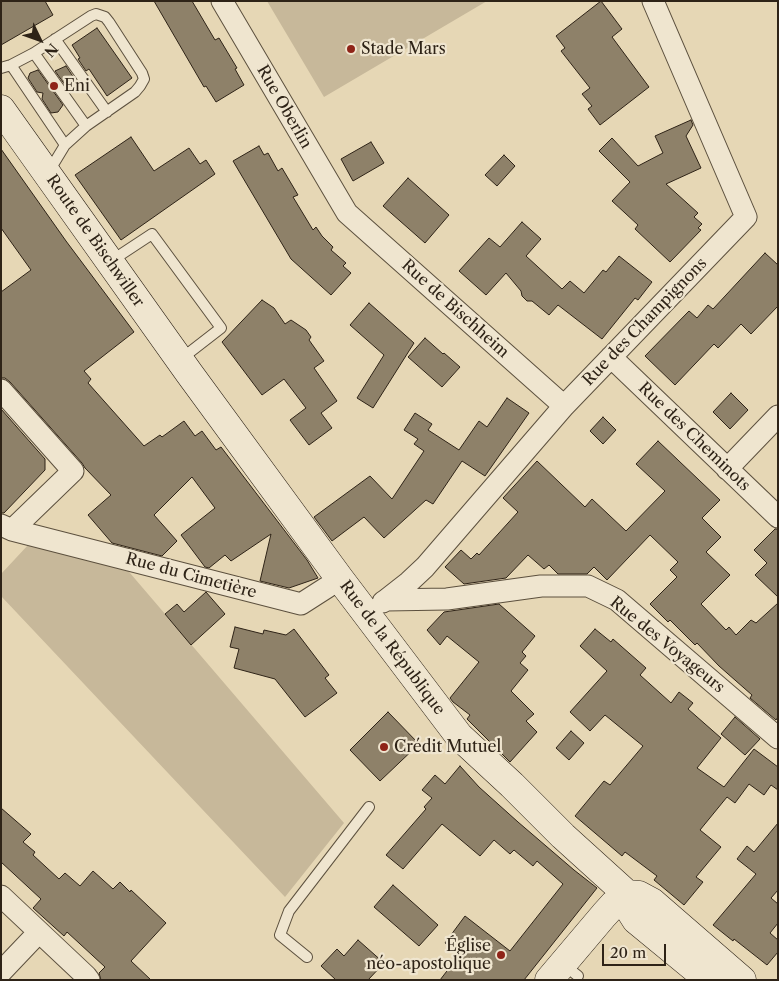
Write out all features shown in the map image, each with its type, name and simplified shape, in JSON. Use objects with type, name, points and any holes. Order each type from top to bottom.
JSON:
[{"type":"main road","name":"Route de Bischwiller","points":[[1,109],[185,367]]},
{"type":"main road","name":"Rue de la République","points":[[185,367],[340,579],[376,606],[459,736],[626,894],[629,910],[636,920],[703,968],[742,980]]},
{"type":"main road","points":[[563,973],[604,915],[626,894]]},
{"type":"street","name":"Rue Oberlin","points":[[222,1],[346,213]]},
{"type":"street","name":"Rue des Champignons","points":[[376,606],[409,582],[425,567],[564,406],[746,217],[653,1]]},
{"type":"street","name":"Rue de Bischheim","points":[[346,213],[564,406]]},
{"type":"street","name":"Rue des Cheminots","points":[[611,357],[778,517]]},
{"type":"street","points":[[1,390],[73,471],[7,527]]},
{"type":"street","points":[[728,469],[778,416]]},
{"type":"street","name":"Rue du Cimetière","points":[[7,527],[301,604],[340,579]]},
{"type":"street","name":"Rue des Voyageurs","points":[[376,606],[447,599],[541,586],[588,586],[617,600],[778,738]]},
{"type":"street","points":[[1,896],[89,980]]},
{"type":"street","points":[[1,972],[39,932]]},
{"type":"lane","points":[[48,174],[65,145],[86,126],[136,92],[144,79],[109,22],[105,17],[96,14],[34,53],[6,66],[65,145]]},
{"type":"lane","points":[[55,39],[107,112]]},
{"type":"lane","points":[[34,53],[86,126]]},
{"type":"lane","points":[[110,262],[152,234],[221,328],[185,367]]},
{"type":"lane","points":[[307,957],[280,934],[289,911],[369,808]]},
{"type":"shaded area","name":"Stade Mars","points":[[267,1],[487,1],[324,97]]},
{"type":"shaded area","points":[[29,544],[124,566],[344,823],[285,897],[1,596],[1,574]]},
{"type":"building","points":[[1,1],[45,1],[53,15],[1,45]]},
{"type":"building","points":[[154,1],[192,1],[215,40],[219,38],[237,68],[235,69],[244,85],[216,102],[206,86],[204,87]]},
{"type":"building","points":[[601,1],[622,29],[612,37],[649,87],[600,125],[588,109],[592,106],[582,94],[590,88],[561,51],[565,48],[556,36]]},
{"type":"building","points":[[97,28],[132,78],[107,96],[89,69],[86,71],[72,45]]},
{"type":"building","points":[[66,66],[76,81],[68,89],[55,71]]},
{"type":"building","points":[[38,70],[63,105],[58,112],[51,113],[42,99],[43,93],[37,92],[28,78],[30,73]]},
{"type":"building","points":[[691,120],[693,125],[686,136],[701,168],[666,184],[698,213],[694,217],[702,224],[698,228],[701,230],[670,262],[635,229],[638,225],[612,201],[630,182],[599,151],[612,138],[638,166],[663,153],[655,136]]},
{"type":"building","points":[[131,137],[154,171],[189,148],[200,164],[206,160],[215,174],[121,240],[75,175]]},
{"type":"building","points":[[371,142],[384,163],[353,181],[341,159]]},
{"type":"building","points":[[259,146],[264,155],[268,153],[278,171],[282,168],[298,195],[293,197],[313,230],[316,227],[333,247],[331,250],[346,263],[343,266],[351,273],[331,295],[291,259],[233,161]]},
{"type":"building","points":[[1,149],[66,241],[134,332],[84,371],[91,379],[88,383],[144,446],[160,435],[162,437],[184,421],[195,436],[202,431],[216,450],[221,447],[307,560],[318,578],[289,588],[260,581],[271,534],[231,561],[225,555],[209,568],[205,567],[181,535],[215,508],[192,477],[154,515],[177,541],[162,556],[112,543],[88,515],[111,495],[10,382],[5,378],[1,378],[1,292],[31,270],[1,228]]},
{"type":"building","points":[[504,155],[515,166],[497,186],[485,175]]},
{"type":"building","points":[[408,178],[449,215],[425,243],[383,206]]},
{"type":"building","points":[[522,222],[541,239],[526,256],[562,289],[570,281],[584,293],[603,270],[606,272],[619,256],[652,282],[638,300],[635,298],[602,339],[558,305],[549,315],[532,301],[527,301],[506,273],[486,295],[459,271],[489,238],[500,247]]},
{"type":"building","points":[[765,253],[778,265],[778,306],[751,334],[741,324],[718,348],[714,344],[675,385],[645,356],[689,311],[697,318],[708,305],[713,309]]},
{"type":"building","points":[[262,300],[274,308],[285,324],[291,320],[306,330],[311,337],[309,340],[324,361],[314,368],[337,401],[321,413],[332,428],[309,445],[290,420],[306,408],[284,379],[262,395],[222,342]]},
{"type":"building","points":[[369,303],[414,343],[373,408],[357,398],[384,355],[350,325]]},
{"type":"building","points":[[425,338],[460,367],[442,387],[408,357]]},
{"type":"building","points":[[731,393],[748,410],[730,429],[713,412]]},
{"type":"building","points":[[507,398],[529,413],[485,476],[462,461],[433,504],[426,500],[384,538],[364,517],[332,541],[314,517],[370,476],[392,499],[424,451],[414,444],[418,439],[404,430],[415,413],[432,424],[428,430],[459,450],[479,421],[487,427]]},
{"type":"building","points":[[1,409],[45,459],[45,470],[4,513],[1,513]]},
{"type":"building","points":[[603,417],[616,430],[603,444],[590,431]]},
{"type":"building","points":[[658,441],[720,500],[702,518],[721,537],[706,552],[730,575],[701,604],[726,630],[729,627],[736,635],[751,620],[756,623],[778,603],[778,717],[776,720],[750,698],[752,695],[719,666],[697,643],[695,645],[670,620],[668,622],[650,604],[677,577],[670,570],[678,562],[650,535],[607,580],[594,567],[587,574],[558,574],[549,565],[544,569],[528,555],[506,578],[464,584],[445,567],[461,550],[471,559],[477,553],[479,555],[518,512],[503,498],[537,461],[585,507],[592,499],[626,531],[665,491],[636,464]]},
{"type":"building","points":[[775,529],[778,529],[778,597],[755,575],[767,563],[754,550]]},
{"type":"building","points":[[206,592],[225,614],[191,645],[165,614],[177,604],[184,612]]},
{"type":"building","points":[[499,604],[535,636],[522,652],[526,656],[520,663],[528,670],[511,691],[534,714],[526,721],[537,732],[510,762],[467,719],[470,715],[450,698],[479,662],[447,636],[440,645],[427,630],[444,612]]},
{"type":"building","points":[[235,627],[263,634],[264,630],[286,635],[294,629],[329,675],[325,678],[337,693],[305,717],[275,679],[234,668],[239,649],[230,647]]},
{"type":"building","points":[[595,629],[611,642],[613,639],[646,668],[640,675],[671,703],[679,692],[693,703],[688,709],[721,738],[697,768],[724,787],[754,749],[778,767],[778,790],[771,785],[764,795],[749,784],[735,803],[727,797],[700,830],[721,847],[696,877],[703,882],[684,905],[654,880],[657,876],[625,852],[622,856],[575,816],[604,781],[610,785],[643,746],[605,715],[590,731],[570,712],[607,671],[580,646]]},
{"type":"building","name":"Crédit Mutuel","points":[[388,712],[419,744],[380,781],[350,750]]},
{"type":"building","points":[[735,717],[760,739],[745,755],[721,734]]},
{"type":"building","points":[[571,731],[584,743],[569,760],[556,748]]},
{"type":"building","points":[[460,766],[479,787],[518,822],[597,888],[524,980],[440,980],[460,954],[445,943],[465,916],[510,951],[563,884],[537,861],[533,866],[514,850],[510,854],[494,840],[480,856],[442,824],[403,869],[386,855],[426,809],[424,807],[432,798],[422,790],[435,775],[445,784]]},
{"type":"building","points":[[1,808],[31,834],[23,842],[35,852],[33,855],[59,879],[65,873],[80,886],[93,871],[113,889],[120,882],[166,923],[131,961],[151,980],[101,980],[99,973],[105,967],[67,932],[64,936],[33,908],[41,899],[1,862]]},
{"type":"building","points":[[778,823],[778,890],[771,898],[778,904],[778,923],[770,933],[778,940],[778,952],[767,965],[713,925],[756,874],[737,859],[747,846],[754,852]]},
{"type":"building","points":[[393,885],[438,925],[419,946],[374,907]]},
{"type":"building","points":[[358,940],[384,963],[368,980],[336,980],[321,966],[337,949],[344,956]]},
{"type":"place","name":"Stade Mars","points":[[351,49]]},
{"type":"place","name":"Eni","points":[[54,86]]},
{"type":"place","name":"Crédit Mutuel","points":[[384,747]]},
{"type":"place","name":"Église néo-apostolique","points":[[501,955]]}]
